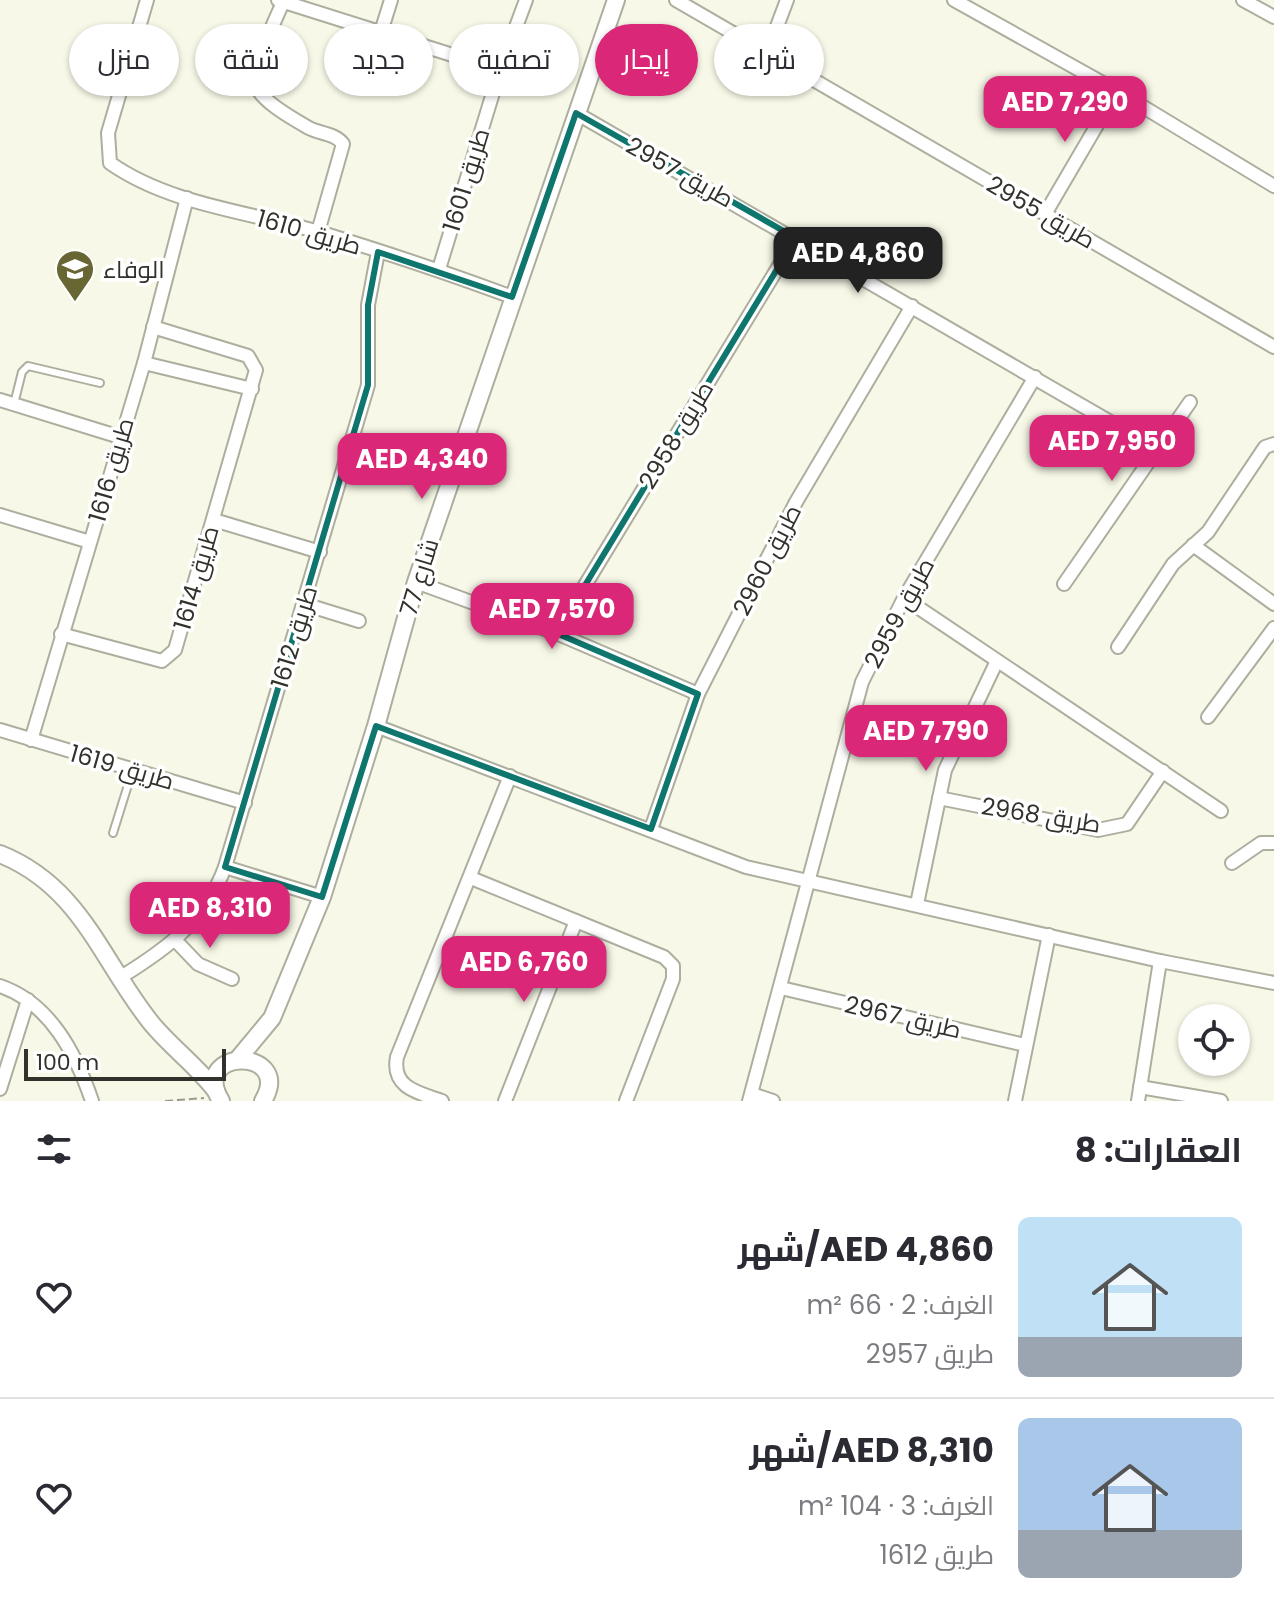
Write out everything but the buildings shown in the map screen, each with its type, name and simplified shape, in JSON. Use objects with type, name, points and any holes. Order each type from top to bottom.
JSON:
[{"type":"street","name":"طريق 1610","points":[[147,0],[108,133],[110,163],[145,183],[187,198],[318,232],[439,269],[512,297]]},
{"type":"street","points":[[384,24],[391,0]]},
{"type":"street","name":"طريق 1601","points":[[517,24],[526,0]]},
{"type":"street","name":"شارع 77","points":[[265,1087],[272,1018],[322,897],[376,726],[416,582],[616,0]]},
{"type":"street","name":"طريق 2955","points":[[676,0],[717,24]]},
{"type":"street","points":[[778,24],[787,0]]},
{"type":"street","points":[[954,0],[1117,91],[1274,186]]},
{"type":"street","points":[[1243,0],[1274,17]]},
{"type":"street","points":[[318,232],[343,144],[338,138],[311,130],[266,99],[256,87],[255,73],[280,1],[355,24]]},
{"type":"street","name":"طريق 2955","points":[[824,86],[1274,347]]},
{"type":"street","points":[[1045,214],[1117,91]]},
{"type":"street","name":"طريق 1601","points":[[439,269],[492,96]]},
{"type":"street","name":"طريق 2957","points":[[576,113],[1157,449]]},
{"type":"street","name":"طريق 1616","points":[[31,740],[144,363],[187,198]]},
{"type":"street","name":"طريق 2958","points":[[556,633],[796,238]]},
{"type":"street","name":"طريق 1612","points":[[121,977],[176,941],[212,899],[225,867],[368,385],[368,305],[378,252]]},
{"type":"street","name":"طريق 2960","points":[[651,829],[698,694],[796,502],[912,306]]},
{"type":"street","name":"طريق 1614","points":[[61,634],[162,661],[175,650],[214,520],[256,370],[248,356],[153,327]]},
{"type":"street","points":[[144,363],[252,389]]},
{"type":"street","name":"طريق 2959","points":[[751,1097],[806,882],[862,682],[904,598],[1035,377]]},
{"type":"street","points":[[0,400],[120,437]]},
{"type":"street","points":[[1064,584],[1190,402]]},
{"type":"street","points":[[1118,647],[1173,564],[1208,532],[1261,452],[1274,444]]},
{"type":"street","points":[[0,515],[90,542]]},
{"type":"street","points":[[214,520],[320,552]]},
{"type":"street","points":[[1193,545],[1274,604]]},
{"type":"street","points":[[416,582],[556,633],[698,694]]},
{"type":"street","points":[[904,598],[996,663],[1221,811]]},
{"type":"street","points":[[304,604],[359,621]]},
{"type":"street","points":[[1208,717],[1274,628]]},
{"type":"street","points":[[917,904],[945,770],[996,663]]},
{"type":"street","points":[[376,726],[651,829],[725,860],[806,882],[917,904],[1160,961],[1274,983]]},
{"type":"street","name":"طريق 1619","points":[[0,730],[245,803]]},
{"type":"street","name":"طريق 2968","points":[[939,798],[1098,830],[1127,824],[1163,771]]},
{"type":"street","points":[[442,1101],[405,1086],[398,1076],[396,1063],[510,776]]},
{"type":"street","points":[[1232,863],[1261,843],[1274,843]]},
{"type":"street","points":[[0,854],[30,866],[58,889],[85,922],[149,1020],[218,1096]]},
{"type":"street","points":[[225,867],[322,897]]},
{"type":"street","points":[[471,878],[664,957],[673,966],[673,979],[626,1101]]},
{"type":"street","points":[[505,1101],[576,921]]},
{"type":"street","points":[[1015,1101],[1049,935]]},
{"type":"street","points":[[176,941],[198,964],[232,979]]},
{"type":"street","points":[[1138,1101],[1160,961]]},
{"type":"street","points":[[0,986],[28,1000],[48,1019],[71,1050],[92,1101]]},
{"type":"street","name":"طريق 2967","points":[[781,988],[1025,1045]]},
{"type":"street","points":[[0,1089],[28,1000]]},
{"type":"street","name":"شارع 77","points":[[218,1096],[218,1072],[233,1061],[272,1018]]},
{"type":"street","points":[[177,1048],[256,1063],[265,1087],[280,1101]]},
{"type":"street","points":[[1140,1087],[1221,1101]]},
{"type":"street","points":[[751,1097],[773,1101]]},
{"type":"lane","points":[[14,404],[22,372],[28,366],[100,383]]},
{"type":"lane","points":[[113,833],[133,769]]},
{"type":"path","points":[[165,1101],[218,1096]]},
{"type":"highlighted area","points":[[576,113],[796,238],[556,633],[698,694],[651,829],[376,726],[322,897],[225,867],[368,385],[368,305],[378,252],[512,297]]},
{"type":"place","name":"الوفاء","points":[[75,303]]}]
